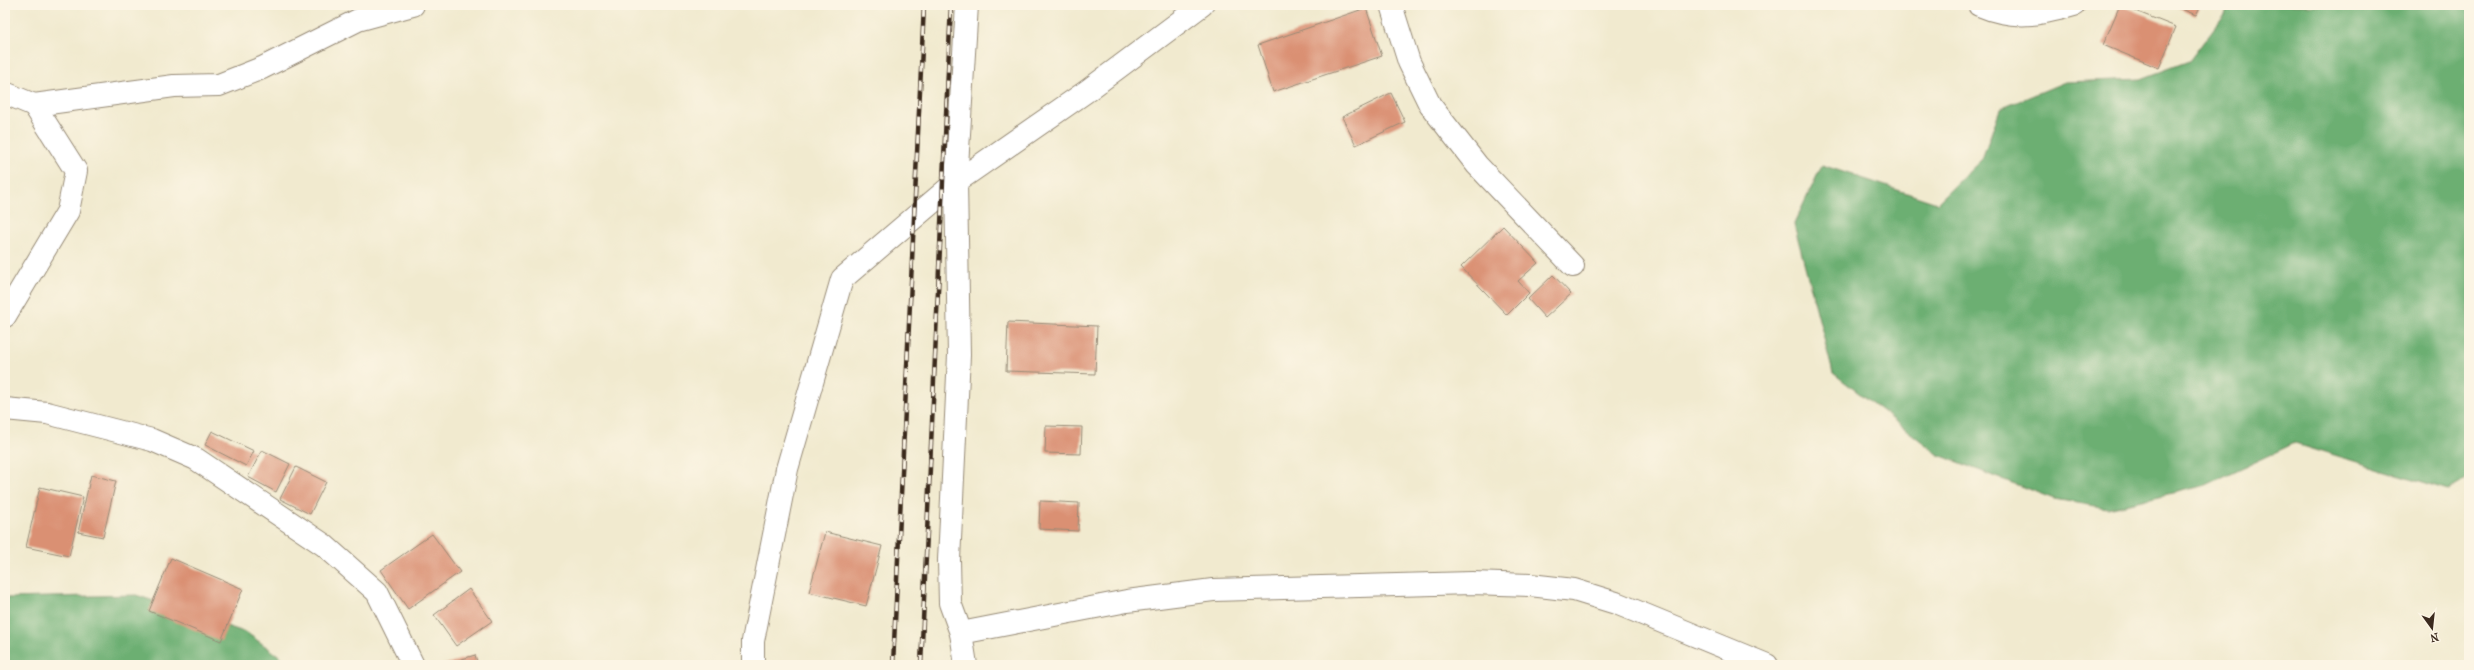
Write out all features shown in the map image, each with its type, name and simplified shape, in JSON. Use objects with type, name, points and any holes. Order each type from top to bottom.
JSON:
[{"type":"street","points":[[5,93],[34,105],[174,86],[219,85],[262,68],[358,20],[413,5]]},
{"type":"street","points":[[966,665],[961,633],[950,603],[949,583],[959,355],[956,182],[967,5]]},
{"type":"street","points":[[753,665],[753,641],[787,468],[842,279],[956,182],[1087,91],[1202,5]]},
{"type":"street","points":[[1391,5],[1409,62],[1430,105],[1477,165],[1574,266]]},
{"type":"street","points":[[1979,5],[1993,11],[2028,16],[2074,5]]},
{"type":"street","points":[[5,316],[68,211],[76,170],[34,105]]},
{"type":"street","points":[[5,409],[47,413],[152,440],[196,459],[324,545],[377,592],[413,665]]},
{"type":"street","points":[[961,633],[1127,601],[1213,590],[1472,583],[1530,584],[1574,590],[1616,603],[1767,665]]},
{"type":"green space","points":[[2228,5],[2469,5],[2469,478],[2449,490],[2295,443],[2203,486],[2107,508],[2054,499],[1939,455],[1833,373],[1794,224],[1822,165],[1937,203],[1982,159],[2000,109],[2065,82],[2141,79],[2189,61],[2227,11]]},
{"type":"green space","points":[[136,595],[247,633],[292,665],[5,665],[5,598]]},
{"type":"building","points":[[2120,5],[2176,27],[2159,68],[2103,45]]},
{"type":"building","points":[[2172,5],[2201,5],[2196,15]]},
{"type":"building","points":[[1366,8],[1382,56],[1273,92],[1258,45]]},
{"type":"building","points":[[1391,93],[1405,122],[1356,145],[1342,117]]},
{"type":"building","points":[[1503,226],[1538,263],[1518,281],[1529,293],[1507,315],[1461,267]]},
{"type":"building","points":[[1553,275],[1571,294],[1545,318],[1528,299]]},
{"type":"building","points":[[1008,322],[1097,326],[1095,374],[1006,371]]},
{"type":"building","points":[[1046,426],[1082,427],[1081,454],[1045,453]]},
{"type":"building","points":[[212,431],[254,451],[246,466],[205,445]]},
{"type":"building","points":[[262,450],[290,464],[276,492],[248,477]]},
{"type":"building","points":[[296,467],[326,482],[310,514],[280,499]]},
{"type":"building","points":[[91,475],[116,481],[103,537],[78,532]]},
{"type":"building","points":[[40,487],[83,497],[69,556],[26,547]]},
{"type":"building","points":[[1040,501],[1079,503],[1078,531],[1039,529]]},
{"type":"building","points":[[825,532],[882,546],[866,606],[809,592]]},
{"type":"building","points":[[432,534],[460,572],[408,609],[381,570]]},
{"type":"building","points":[[171,558],[243,589],[221,641],[149,611]]},
{"type":"building","points":[[469,589],[492,621],[456,646],[434,615]]},
{"type":"building","points":[[475,655],[478,665],[443,665]]},
{"type":"railway","points":[[893,665],[924,5]]},
{"type":"railway","points":[[921,665],[951,5]]}]
